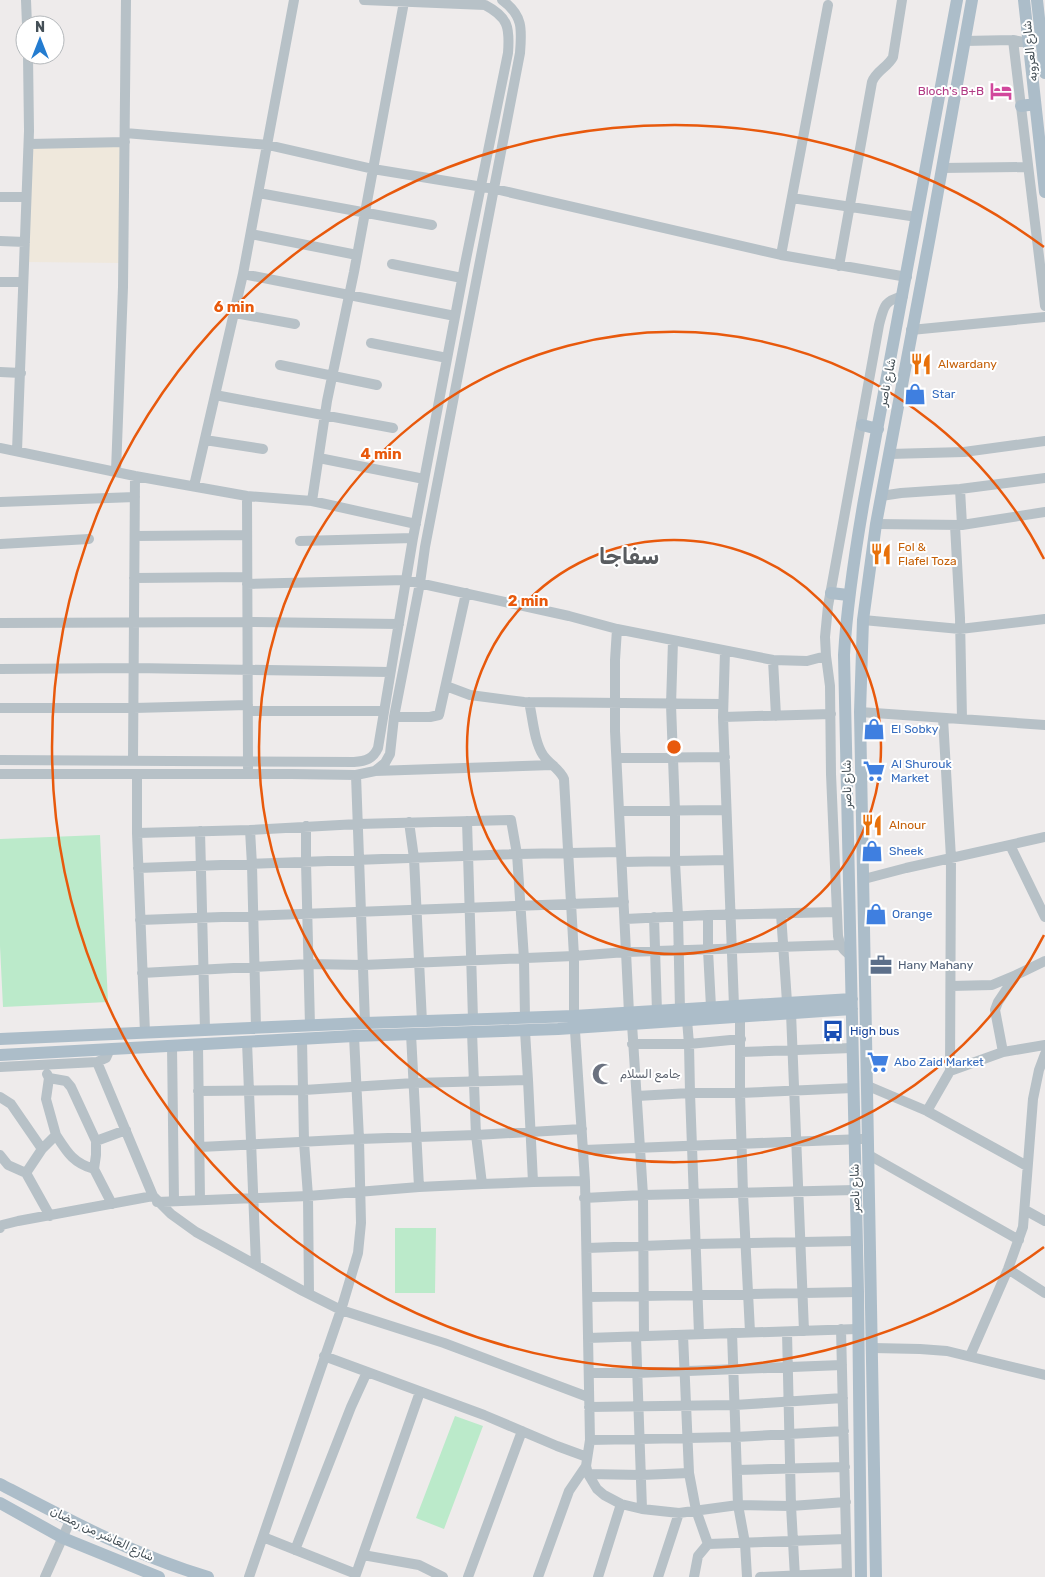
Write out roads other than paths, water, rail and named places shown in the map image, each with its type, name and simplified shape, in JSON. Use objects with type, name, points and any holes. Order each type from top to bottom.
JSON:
[{"type":"main road","name":"شارع ناصر","points":[[861,1577],[858,1292],[844,656],[848,595],[957,0]]},
{"type":"main road","name":"شارع ناصر","points":[[876,1577],[860,712],[863,620],[876,524],[972,0]]},
{"type":"main road","name":"شارع العروبه","points":[[1024,0],[1045,192]]},
{"type":"main road","name":"شارع العروبه","points":[[1037,0],[1045,73]]},
{"type":"main road","points":[[1021,106],[1036,104]]},
{"type":"main road","points":[[922,188],[938,192]]},
{"type":"main road","points":[[862,425],[878,428]]},
{"type":"main road","points":[[831,593],[848,595]]},
{"type":"main road","points":[[847,777],[854,775],[862,778]]},
{"type":"main road","points":[[847,792],[854,794],[862,791]]},
{"type":"main road","points":[[0,1055],[411,1034],[473,1026],[630,1019],[852,1004]]},
{"type":"main road","points":[[630,1019],[658,1012],[684,1015],[711,1007],[737,1011]]},
{"type":"main road","points":[[0,1039],[365,1023],[422,1022],[473,1026]]},
{"type":"main road","points":[[852,1064],[868,1064]]},
{"type":"main road","points":[[856,1228],[869,1227]]},
{"type":"main road","name":"شارع العاشر من رمضان","points":[[0,1484],[70,1521],[156,1559],[208,1577]]},
{"type":"main road","name":"شارع العاشر من رمضان","points":[[0,1503],[63,1538],[159,1577]]},
{"type":"main road","points":[[860,1539],[876,1540]]},
{"type":"street","points":[[26,0],[27,15]]},
{"type":"street","points":[[116,471],[123,287],[126,0]]},
{"type":"street","points":[[194,486],[243,274],[294,0]]},
{"type":"street","points":[[0,760],[354,762],[367,760],[372,757],[378,748],[405,580],[462,278],[508,53],[509,39],[507,24],[498,12],[485,5],[364,0]]},
{"type":"street","points":[[375,771],[388,759],[391,748],[394,717],[420,583],[425,547],[480,255],[496,189],[520,53],[520,21],[512,7],[502,0]]},
{"type":"street","points":[[839,266],[848,207],[872,82],[875,75],[893,57],[902,0]]},
{"type":"street","points":[[312,501],[332,376],[357,255],[404,2]]},
{"type":"street","points":[[781,255],[828,5]]},
{"type":"street","points":[[964,41],[1013,40],[1029,43]]},
{"type":"street","points":[[1013,40],[1045,306]]},
{"type":"street","points":[[17,451],[29,144],[28,65]]},
{"type":"street","points":[[29,144],[125,138],[268,145],[373,169],[496,189],[781,255],[907,278]]},
{"type":"street","points":[[942,168],[1028,166]]},
{"type":"street","points":[[259,193],[432,225]]},
{"type":"street","points":[[0,197],[26,197]]},
{"type":"street","points":[[792,198],[917,217]]},
{"type":"street","points":[[251,234],[357,255]]},
{"type":"street","points":[[0,242],[25,242]]},
{"type":"street","points":[[392,264],[462,278]]},
{"type":"street","points":[[243,274],[455,316]]},
{"type":"street","points":[[0,282],[23,282]]},
{"type":"street","points":[[851,956],[840,944],[837,912],[831,774],[831,714],[825,637],[831,593],[883,310],[891,299],[903,296]]},
{"type":"street","points":[[234,313],[295,324]]},
{"type":"street","points":[[911,330],[1045,317]]},
{"type":"street","points":[[371,342],[447,358]]},
{"type":"street","points":[[280,365],[378,385]]},
{"type":"street","points":[[0,372],[21,373]]},
{"type":"street","points":[[215,395],[393,428]]},
{"type":"street","points":[[205,440],[263,450]]},
{"type":"street","points":[[889,454],[964,452],[1045,441]]},
{"type":"street","points":[[0,448],[135,476],[247,496],[312,501],[416,524]]},
{"type":"street","points":[[319,458],[424,479]]},
{"type":"street","points":[[133,760],[135,476]]},
{"type":"street","points":[[881,496],[901,492],[960,489],[1045,478]]},
{"type":"street","points":[[960,489],[962,719]]},
{"type":"street","points":[[247,496],[248,774]]},
{"type":"street","points":[[0,502],[135,497]]},
{"type":"street","points":[[876,524],[959,525],[1045,512]]},
{"type":"street","points":[[135,536],[247,535]]},
{"type":"street","points":[[300,540],[413,538]]},
{"type":"street","points":[[0,544],[89,539]]},
{"type":"street","points":[[134,578],[405,580],[569,616],[617,629],[773,660],[807,661],[826,656]]},
{"type":"street","points":[[394,717],[438,716],[441,711],[466,593]]},
{"type":"street","points":[[863,620],[960,628],[1045,619]]},
{"type":"street","points":[[0,623],[248,622],[399,624]]},
{"type":"street","points":[[617,629],[615,704],[621,857],[630,1019],[643,1196],[644,1296],[637,1373],[642,1509]]},
{"type":"street","points":[[674,641],[671,705],[674,757],[674,862],[678,916],[678,950],[684,1015],[690,1044],[699,1334]]},
{"type":"street","points":[[725,651],[724,757],[733,949],[737,1011],[741,1039],[740,1093],[743,1194],[750,1332]]},
{"type":"street","points":[[773,660],[776,716]]},
{"type":"street","points":[[0,669],[134,668],[390,672]]},
{"type":"street","points":[[446,686],[470,695],[490,699],[529,702],[671,705],[723,704]]},
{"type":"street","points":[[529,702],[538,745],[543,756],[564,779],[572,904],[575,1022],[584,1150],[590,1373],[588,1402],[590,1440],[587,1466],[569,1491],[538,1577]]},
{"type":"street","points":[[0,708],[248,708],[384,711]]},
{"type":"street","points":[[860,712],[1045,725]]},
{"type":"street","points":[[723,717],[831,714]]},
{"type":"street","points":[[927,1111],[950,1071],[952,986],[951,858],[943,718]]},
{"type":"street","points":[[617,758],[724,757]]},
{"type":"street","points":[[26,774],[27,760]]},
{"type":"street","points":[[0,774],[356,775],[375,771],[552,765]]},
{"type":"street","points":[[137,774],[137,833],[144,1033]]},
{"type":"street","points":[[356,775],[365,1023]]},
{"type":"street","points":[[620,811],[726,810]]},
{"type":"street","points":[[137,833],[250,830],[409,822],[511,820],[517,854],[524,959],[529,1132],[533,1182]]},
{"type":"street","points":[[467,821],[476,1135],[482,1184]]},
{"type":"street","points":[[409,822],[414,858],[422,1022]]},
{"type":"street","points":[[306,826],[310,1026]]},
{"type":"street","points":[[250,830],[256,1028]]},
{"type":"street","points":[[200,831],[205,1030]]},
{"type":"street","points":[[864,879],[1045,837]]},
{"type":"street","points":[[1010,845],[1045,917]]},
{"type":"street","points":[[138,868],[568,853],[674,862],[728,860]]},
{"type":"street","points":[[140,920],[624,902]]},
{"type":"street","points":[[625,919],[837,912]]},
{"type":"street","points":[[781,914],[793,1051],[793,1090],[804,1331]]},
{"type":"street","points":[[708,915],[711,1007]]},
{"type":"street","points":[[654,917],[658,1012]]},
{"type":"street","points":[[142,973],[309,964],[363,965],[524,959],[626,952],[784,948],[840,944]]},
{"type":"street","points":[[952,986],[992,985],[1045,961]]},
{"type":"street","points":[[1003,1052],[995,1010],[998,1002],[1016,975]]},
{"type":"street","points":[[411,1034],[419,1187]]},
{"type":"street","points":[[249,1577],[324,1356],[342,1310],[359,1246],[359,1139],[354,1036]]},
{"type":"street","points":[[302,1039],[304,1142],[308,1196],[309,1294]]},
{"type":"street","points":[[632,1044],[690,1044],[741,1039]]},
{"type":"street","points":[[247,1042],[256,1264]]},
{"type":"street","points":[[198,1045],[200,1200]]},
{"type":"street","points":[[950,1071],[1003,1052],[1045,1045]]},
{"type":"street","points":[[172,1046],[174,1201]]},
{"type":"street","points":[[741,1052],[852,1048]]},
{"type":"street","points":[[0,1067],[97,1062],[106,1058],[110,1049]]},
{"type":"street","points":[[970,1356],[1008,1269],[1023,1227],[1034,1093],[1045,1054]]},
{"type":"street","points":[[97,1062],[155,1199],[196,1232],[342,1310],[444,1343],[588,1402],[638,1406],[686,1406],[843,1398]]},
{"type":"street","points":[[42,1065],[50,1078],[46,1099],[56,1135],[73,1159],[84,1166],[94,1169]]},
{"type":"street","points":[[50,1078],[66,1082],[71,1087],[96,1141],[94,1169],[112,1204]]},
{"type":"street","points":[[198,1091],[304,1090],[414,1083],[528,1080]]},
{"type":"street","points":[[868,1086],[927,1111],[1027,1166]]},
{"type":"street","points":[[637,1096],[690,1092],[740,1093],[853,1088]]},
{"type":"street","points":[[0,1097],[14,1107],[42,1149]]},
{"type":"street","points":[[200,1147],[582,1129]]},
{"type":"street","points":[[96,1141],[126,1130]]},
{"type":"street","points":[[26,1173],[42,1149],[56,1135]]},
{"type":"street","points":[[584,1150],[868,1139]]},
{"type":"street","points":[[869,1154],[1019,1240]]},
{"type":"street","points":[[0,1155],[8,1165],[26,1173],[50,1216]]},
{"type":"street","points":[[1,1225],[112,1204],[155,1199],[174,1201],[308,1196],[401,1187],[585,1181]]},
{"type":"street","points":[[584,1198],[855,1190]]},
{"type":"street","points":[[1025,1210],[1045,1220]]},
{"type":"street","points":[[587,1248],[856,1241]]},
{"type":"street","points":[[1008,1269],[1045,1293]]},
{"type":"street","points":[[588,1297],[858,1292]]},
{"type":"street","points":[[760,1577],[847,1575],[841,1329]]},
{"type":"street","points":[[588,1338],[857,1329]]},
{"type":"street","points":[[787,1332],[791,1506],[795,1576]]},
{"type":"street","points":[[732,1333],[738,1505],[745,1544],[747,1577]]},
{"type":"street","points":[[683,1335],[688,1473],[696,1510],[708,1544]]},
{"type":"street","points":[[873,1348],[932,1349],[970,1356],[1045,1375]]},
{"type":"street","points":[[324,1356],[484,1414],[522,1431],[587,1466],[641,1475],[688,1473]]},
{"type":"street","points":[[590,1373],[842,1365]]},
{"type":"street","points":[[295,1550],[351,1407],[367,1372]]},
{"type":"street","points":[[263,1537],[356,1576],[420,1392]]},
{"type":"street","points":[[468,1577],[522,1431]]},
{"type":"street","points":[[590,1440],[736,1437],[844,1432]]},
{"type":"street","points":[[587,1466],[597,1489],[604,1495],[621,1504],[642,1509],[679,1513],[738,1505],[791,1506],[846,1502]]},
{"type":"street","points":[[737,1470],[845,1467]]},
{"type":"street","points":[[598,1577],[621,1504]]},
{"type":"street","points":[[658,1577],[679,1513]]},
{"type":"street","points":[[45,1577],[70,1521]]},
{"type":"street","points":[[708,1544],[846,1539]]},
{"type":"street","points":[[694,1577],[698,1556],[708,1544]]},
{"type":"street","points":[[363,1554],[419,1565],[443,1577]]},
{"type":"place","name":"Bloch's B+B","points":[[1001,91]]},
{"type":"place","name":"Alwardany","points":[[921,364]]},
{"type":"place","name":"Star","points":[[915,394]]},
{"type":"place","name":"Fol & Flafel Toza","points":[[881,554]]},
{"type":"place","name":"El Sobky","points":[[874,729]]},
{"type":"place","name":"Al Shurouk Market","points":[[874,771]]},
{"type":"place","name":"Alnour","points":[[872,825]]},
{"type":"place","name":"Sheek","points":[[872,851]]},
{"type":"place","name":"Orange","points":[[876,914]]},
{"type":"place","name":"Hany Mahany","points":[[881,965]]},
{"type":"place","name":"High bus","points":[[833,1031]]},
{"type":"place","name":"Abo Zaid Market","points":[[878,1062]]},
{"type":"place","name":"جامع السلام","points":[[603,1074]]},
{"type":"district","name":"سفاجا","points":[[629,556]]}]
